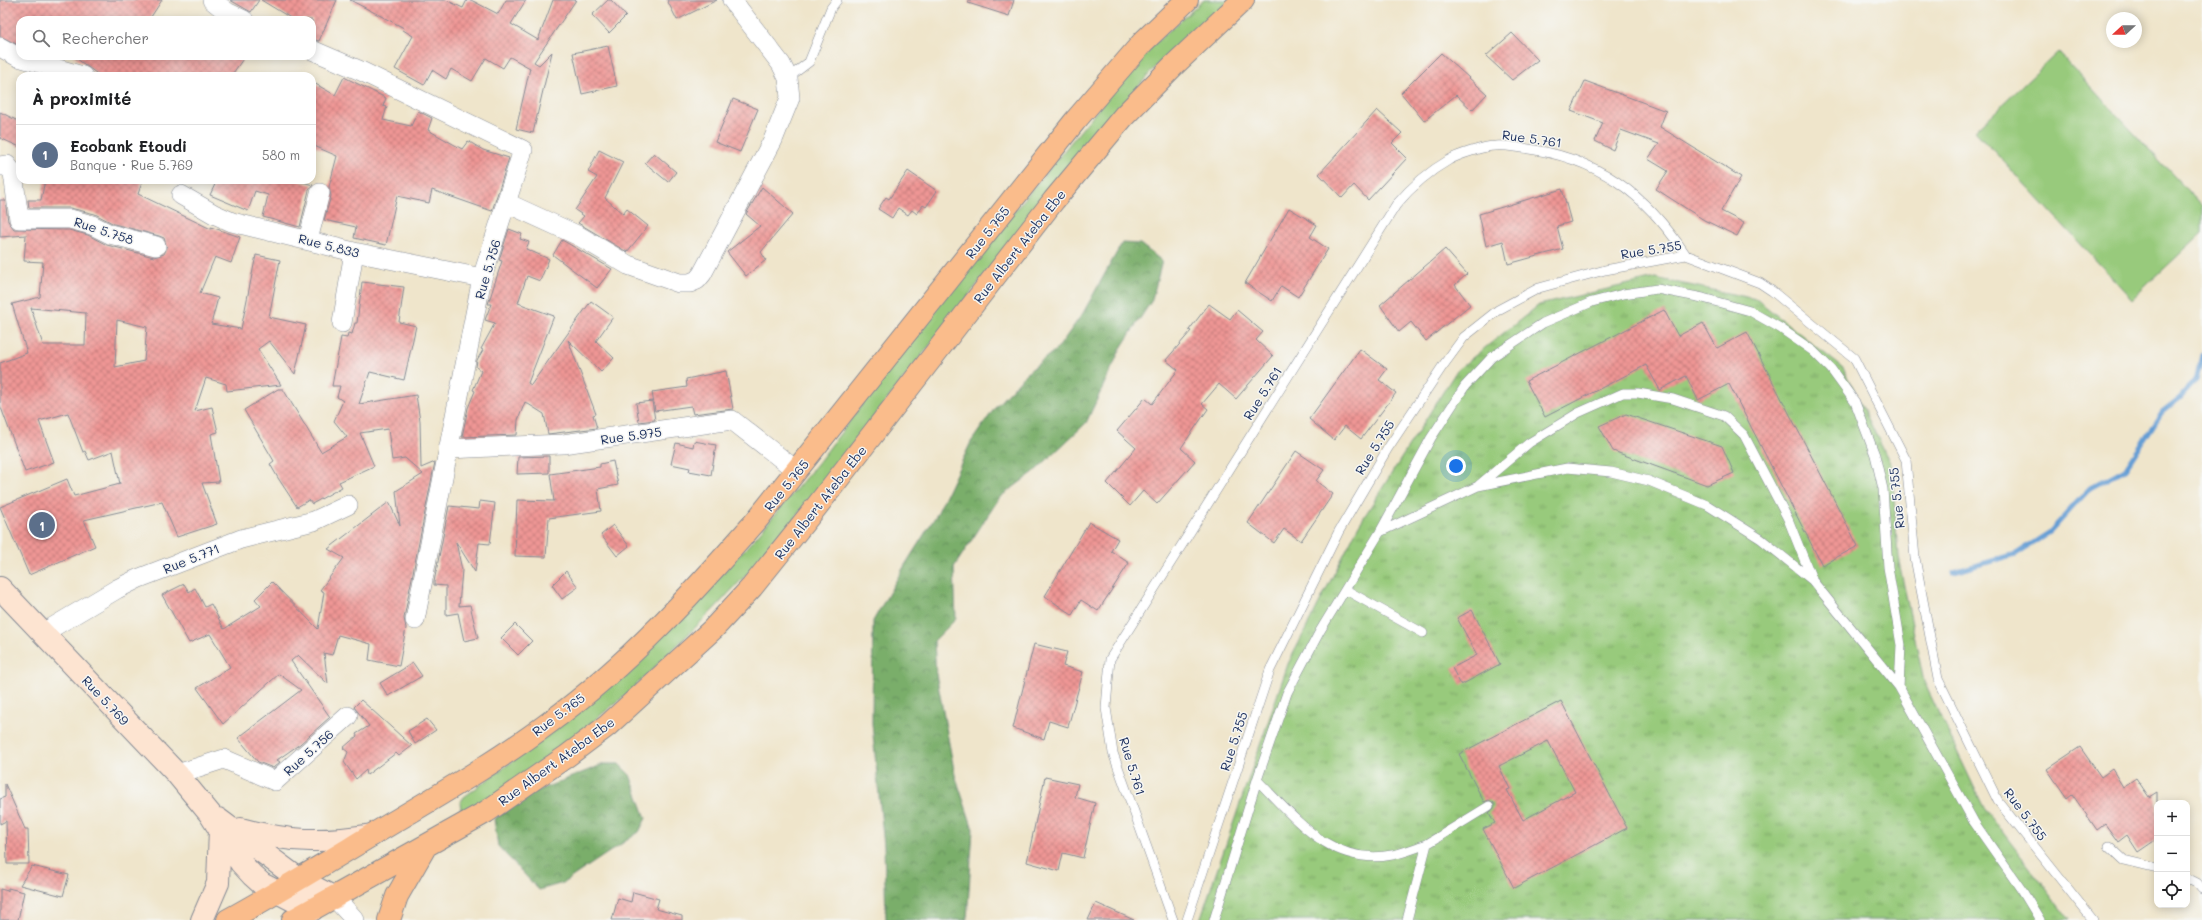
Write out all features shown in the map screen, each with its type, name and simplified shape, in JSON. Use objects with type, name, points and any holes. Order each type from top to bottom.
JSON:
[{"type":"highway","name":"Rue 5.765","points":[[228,920],[300,880],[494,761],[551,722],[602,681],[642,644],[706,579],[756,521],[1075,121],[1144,42],[1187,0]]},
{"type":"highway","name":"Rue Albert Ateba Ebe","points":[[293,920],[317,915],[335,898],[424,849],[486,812],[608,726],[713,629],[752,587],[817,506],[1054,200],[1124,116],[1174,65],[1243,0]]},
{"type":"highway","points":[[388,920],[397,896],[424,849]]},
{"type":"main road","name":"Rue 5.769","points":[[0,588],[177,774],[219,822],[241,863],[252,875],[278,893],[317,915]]},
{"type":"main road","points":[[202,920],[218,883],[219,822],[271,837],[294,841],[336,841],[372,835]]},
{"type":"main road","name":"Rue 5.769","points":[[219,822],[300,880],[335,898]]},
{"type":"street","points":[[212,0],[227,12],[236,16]]},
{"type":"street","points":[[508,203],[579,236],[628,265],[679,283],[690,283],[697,280],[702,274],[773,140],[790,98],[788,78],[770,47],[732,0]]},
{"type":"street","points":[[0,47],[16,56]]},
{"type":"street","name":"Rue 5.756","points":[[316,52],[361,71],[523,150],[508,203],[482,278],[416,620]]},
{"type":"street","points":[[28,60],[69,72]]},
{"type":"street","name":"Rue 5.758","points":[[0,166],[7,165],[13,173],[19,219],[70,219],[92,225],[110,234],[156,246]]},
{"type":"street","points":[[308,240],[320,193]]},
{"type":"street","name":"Rue 5.833","points":[[181,195],[214,214],[232,222],[354,252],[482,278]]},
{"type":"street","points":[[342,323],[354,252]]},
{"type":"street","name":"Rue 5.975","points":[[448,449],[563,444],[732,420],[797,471]]},
{"type":"street","name":"Rue 5.771","points":[[43,633],[117,589],[137,579],[241,539],[314,521],[348,504]]},
{"type":"street","name":"Rue 5.756","points":[[177,774],[224,759],[275,781],[348,716]]},
{"type":"street","points":[[335,898],[355,920]]},
{"type":"lane","points":[[788,78],[809,62],[830,8],[837,0]]},
{"type":"lane","name":"Rue 5.761","points":[[1173,920],[1112,753],[1106,708],[1110,659],[1396,205],[1412,187],[1450,159],[1494,146],[1544,151],[1576,159],[1595,168],[1618,183],[1645,204],[1669,230],[1686,255]]},
{"type":"lane","name":"Rue 5.755","points":[[1187,920],[1270,670],[1339,531],[1388,448],[1442,367],[1464,337],[1498,310],[1539,288],[1605,270],[1686,255],[1760,283],[1772,291],[1854,358],[1906,460],[1915,558],[1938,679],[1998,801],[2093,920]]},
{"type":"lane","points":[[1214,920],[1257,780],[1287,693],[1320,631],[1380,532],[1431,438],[1465,386],[1492,357],[1543,323],[1592,302],[1623,294],[1657,289],[1703,298],[1750,311],[1780,328],[1813,352],[1831,369],[1858,408],[1875,454],[1882,489],[1888,567],[1901,646],[1899,687]]},
{"type":"lane","points":[[1478,486],[1529,443],[1578,413],[1623,393],[1638,393],[1673,399],[1724,416],[1744,435],[1788,519],[1812,580]]},
{"type":"lane","points":[[1380,532],[1478,486],[1567,468],[1611,472],[1649,481],[1707,505],[1761,539],[1812,580],[1899,687],[1974,822],[2023,892],[2040,920]]},
{"type":"lane","points":[[1346,590],[1424,633]]},
{"type":"lane","points":[[1257,780],[1307,831],[1330,847],[1365,857],[1392,855],[1427,844],[1489,806]]},
{"type":"lane","points":[[1407,920],[1427,844]]},
{"type":"lane","points":[[2109,846],[2124,860],[2154,867]]},
{"type":"lane","points":[[2190,880],[2197,883],[2202,889]]},
{"type":"green space","points":[[1204,0],[1230,0],[1156,66],[1068,168],[773,546],[712,611],[627,694],[546,759],[475,811],[466,812],[461,809],[460,803],[464,797],[558,728],[693,605],[757,536],[818,463],[933,311],[1144,53]]},
{"type":"green space","points":[[2058,52],[2202,206],[2202,233],[2132,299],[1975,131]]},
{"type":"green space","points":[[1122,243],[1140,244],[1162,261],[1152,300],[1121,348],[1086,423],[1034,472],[1000,497],[954,567],[956,619],[934,641],[936,674],[955,775],[973,829],[967,920],[886,920],[884,846],[872,724],[873,621],[905,565],[937,514],[971,442],[997,405],[1028,372],[1058,348],[1083,313]]},
{"type":"green space","points":[[1655,278],[1756,299],[1843,368],[1892,467],[1898,557],[1924,682],[1984,808],[2070,920],[1200,920],[1288,664],[1359,525],[1457,370],[1539,305]]},
{"type":"green space","points":[[604,764],[619,764],[630,775],[646,818],[639,832],[563,883],[539,890],[498,846],[494,819],[534,792]]},
{"type":"building","points":[[0,0],[162,0],[152,16],[16,16],[16,44],[0,36]]},
{"type":"building","points":[[230,0],[259,0],[251,12]]},
{"type":"building","points":[[261,0],[337,0],[319,41],[316,40],[316,16],[287,16]]},
{"type":"building","points":[[350,0],[446,0],[463,8],[467,0],[471,0],[498,14],[506,0],[526,0],[511,24],[538,40],[553,0],[576,0],[534,62],[539,65],[552,52],[533,133],[516,129],[530,68],[510,57],[503,68],[486,58],[472,81],[451,69],[446,79],[432,70],[424,85],[395,69],[413,36],[403,30],[404,28]]},
{"type":"building","points":[[608,0],[611,0],[626,16],[609,33],[592,15]]},
{"type":"building","points":[[667,0],[717,0],[677,20]]},
{"type":"building","points":[[969,0],[1014,0],[1009,16],[968,3]]},
{"type":"building","points":[[1512,33],[1538,60],[1512,80],[1486,56]]},
{"type":"building","points":[[608,46],[617,86],[582,94],[573,53]]},
{"type":"building","points":[[1441,53],[1487,94],[1472,110],[1456,95],[1424,121],[1401,93]]},
{"type":"building","points":[[78,60],[242,60],[234,72],[95,72]]},
{"type":"building","points":[[344,77],[386,98],[383,106],[387,107],[383,120],[411,126],[418,111],[432,118],[428,130],[462,149],[468,141],[483,150],[509,158],[492,211],[432,190],[429,203],[397,196],[386,245],[354,238],[356,227],[324,220],[331,196],[329,187],[337,156],[316,147],[316,84],[335,95]]},
{"type":"building","points":[[1585,81],[1666,111],[1660,127],[1741,177],[1721,211],[1744,223],[1737,236],[1704,220],[1656,189],[1668,171],[1648,159],[1659,144],[1621,130],[1613,150],[1595,141],[1603,123],[1571,111]]},
{"type":"building","points":[[733,99],[758,109],[740,152],[715,142]]},
{"type":"building","points":[[1377,110],[1402,133],[1392,143],[1407,158],[1368,200],[1354,185],[1342,198],[1319,174]]},
{"type":"building","points":[[0,112],[16,120],[16,145],[0,138]]},
{"type":"building","points":[[599,150],[623,162],[605,198],[623,214],[627,209],[648,226],[627,252],[578,223],[584,216],[575,210],[597,177],[588,172]]},
{"type":"building","points":[[654,153],[676,172],[668,182],[645,163]]},
{"type":"building","points":[[908,171],[937,191],[926,207],[923,205],[917,214],[912,210],[908,215],[898,208],[892,218],[878,209],[886,197],[889,199]]},
{"type":"building","points":[[44,184],[142,184],[138,194],[211,229],[211,227],[240,237],[231,263],[215,257],[200,293],[218,298],[211,324],[241,329],[256,255],[280,260],[269,317],[306,325],[295,374],[269,341],[258,349],[281,385],[227,391],[226,384],[206,378],[195,411],[212,407],[218,432],[211,434],[219,482],[202,483],[217,524],[177,537],[162,502],[84,520],[95,546],[29,575],[0,507],[67,479],[74,496],[120,484],[113,451],[89,460],[85,451],[83,452],[68,413],[39,421],[54,462],[25,472],[0,405],[0,363],[27,353],[12,304],[40,297],[43,262],[24,261],[26,235],[0,237],[0,200],[5,200],[8,221],[14,229],[69,230],[88,235],[107,245],[154,257],[164,254],[167,248],[164,238],[159,236],[114,224],[95,214],[70,208],[29,208],[28,200],[41,200]],"holes":[[[31,308],[86,313],[85,345],[43,345]],[[117,320],[147,327],[144,361],[115,367]]]},
{"type":"building","points":[[215,184],[313,185],[309,190],[300,227],[263,217],[268,195],[255,191],[248,211],[210,195]]},
{"type":"building","points":[[762,187],[793,214],[761,252],[766,260],[746,276],[727,252],[760,226],[746,214]]},
{"type":"building","points":[[1562,189],[1571,222],[1557,226],[1563,249],[1508,264],[1503,241],[1486,246],[1479,214]]},
{"type":"building","points":[[1289,208],[1317,225],[1310,237],[1328,249],[1298,297],[1281,286],[1272,301],[1245,283]]},
{"type":"building","points":[[509,229],[522,234],[520,239],[529,242],[526,249],[549,259],[540,281],[527,276],[518,303],[554,316],[528,383],[531,385],[591,301],[613,317],[596,341],[614,358],[601,372],[568,340],[596,414],[593,415],[597,428],[548,434],[544,414],[525,402],[518,420],[517,435],[462,437],[468,408],[475,391],[473,390],[481,371],[476,367],[477,360],[483,350],[481,349],[495,323],[485,320],[491,304],[488,304],[502,261],[499,260]]},
{"type":"building","points":[[562,240],[612,269],[597,288],[553,255]]},
{"type":"building","points":[[1445,249],[1467,274],[1455,285],[1470,305],[1426,341],[1411,322],[1399,332],[1380,305]]},
{"type":"building","points":[[362,282],[404,287],[399,322],[416,326],[404,380],[370,372],[359,404],[416,395],[420,421],[421,468],[435,462],[404,618],[406,628],[399,666],[369,660],[371,644],[338,635],[332,655],[324,653],[328,684],[298,655],[291,661],[330,717],[300,744],[277,760],[280,762],[273,768],[258,762],[238,738],[301,690],[279,674],[223,724],[197,688],[230,667],[210,634],[189,643],[162,595],[184,584],[189,592],[195,588],[205,607],[211,604],[224,629],[261,606],[255,599],[272,582],[318,629],[324,592],[320,590],[344,558],[328,549],[389,502],[400,526],[396,491],[423,474],[405,458],[392,460],[388,429],[360,433],[374,466],[339,482],[342,487],[312,504],[309,500],[297,507],[270,464],[274,461],[244,410],[278,389],[283,389],[321,452],[347,437],[334,421],[343,401],[337,397],[340,386],[332,386],[341,337],[347,338],[348,333],[352,334],[355,323],[357,323]]},
{"type":"building","points":[[1209,304],[1230,319],[1237,310],[1263,332],[1256,340],[1273,356],[1236,399],[1219,384],[1202,404],[1208,409],[1181,448],[1195,461],[1157,504],[1143,491],[1130,506],[1107,483],[1136,448],[1117,431],[1145,398],[1152,404],[1178,370],[1166,360],[1191,331],[1189,330]]},
{"type":"building","points":[[1664,310],[1678,336],[1703,323],[1717,348],[1747,332],[1858,546],[1822,565],[1729,384],[1698,400],[1686,376],[1660,390],[1646,365],[1545,417],[1526,381]]},
{"type":"building","points":[[1360,349],[1387,369],[1379,380],[1396,393],[1361,439],[1345,426],[1334,440],[1309,419]]},
{"type":"building","points":[[726,371],[733,409],[693,414],[691,406],[655,411],[652,392],[687,387],[686,379]]},
{"type":"building","points":[[652,401],[655,420],[639,422],[636,403]]},
{"type":"building","points":[[1626,414],[1722,446],[1734,473],[1707,485],[1613,451],[1599,426]]},
{"type":"building","points":[[694,441],[716,445],[711,475],[689,471],[690,468],[671,464],[676,443],[693,447]]},
{"type":"building","points":[[1296,451],[1324,470],[1316,481],[1333,494],[1301,541],[1284,529],[1274,543],[1248,523]]},
{"type":"building","points":[[549,456],[549,473],[517,474],[518,457]]},
{"type":"building","points":[[613,461],[618,485],[598,489],[601,511],[549,518],[546,557],[515,556],[517,500],[554,501],[550,474],[600,467],[600,464]]},
{"type":"building","points":[[480,501],[495,503],[490,544],[479,543],[475,572],[456,542],[462,570],[459,606],[470,605],[478,638],[464,641],[458,613],[446,615],[446,586],[434,585],[434,582],[449,506],[479,509]]},
{"type":"building","points":[[1089,522],[1118,539],[1111,551],[1129,563],[1098,611],[1081,600],[1072,615],[1045,596]]},
{"type":"building","points":[[613,525],[629,546],[617,556],[601,535]]},
{"type":"building","points":[[566,571],[578,587],[562,599],[552,585]]},
{"type":"building","points":[[1472,610],[1500,664],[1461,685],[1452,668],[1477,655],[1457,618]]},
{"type":"building","points":[[515,624],[532,641],[518,655],[501,638]]},
{"type":"building","points":[[1034,644],[1067,652],[1063,666],[1083,672],[1068,727],[1049,721],[1044,739],[1013,728]]},
{"type":"building","points":[[413,663],[422,676],[388,696],[380,683]]},
{"type":"building","points":[[361,700],[412,746],[399,756],[396,753],[367,775],[366,770],[356,779],[344,762],[348,752],[343,748],[357,736],[356,734],[369,726],[354,707]]},
{"type":"building","points":[[1561,701],[1627,828],[1514,888],[1483,829],[1495,823],[1489,813],[1494,808],[1494,803],[1489,800],[1484,802],[1459,754]],"holes":[[[1548,741],[1575,792],[1523,820],[1507,790],[1510,789],[1499,766]]]},
{"type":"building","points":[[427,719],[436,730],[415,744],[408,731]]},
{"type":"building","points":[[2080,747],[2101,777],[2112,769],[2123,787],[2136,778],[2149,797],[2157,792],[2157,800],[2154,800],[2154,841],[2138,852],[2127,835],[2118,842],[2105,824],[2097,830],[2072,794],[2067,798],[2047,769]]},
{"type":"building","points":[[1045,777],[1078,784],[1075,797],[1095,803],[1083,858],[1063,853],[1059,871],[1027,862]]},
{"type":"building","points":[[5,784],[25,829],[28,829],[29,864],[7,864],[6,821],[0,824],[0,799],[5,797]]},
{"type":"building","points":[[32,866],[69,875],[63,896],[20,885]]},
{"type":"building","points":[[8,888],[24,892],[18,920],[0,920],[0,889],[8,891]]},
{"type":"building","points":[[633,892],[659,899],[656,909],[682,916],[682,920],[612,920],[618,898],[631,902]]},
{"type":"building","points":[[1096,903],[1134,920],[1088,920]]},
{"type":"waterway","points":[[1954,572],[2016,554],[2050,532],[2090,488],[2125,469],[2162,412],[2180,398],[2196,380],[2202,355]]},
{"type":"place","name":"Ecobank Etoudi","points":[[42,525]]}]
